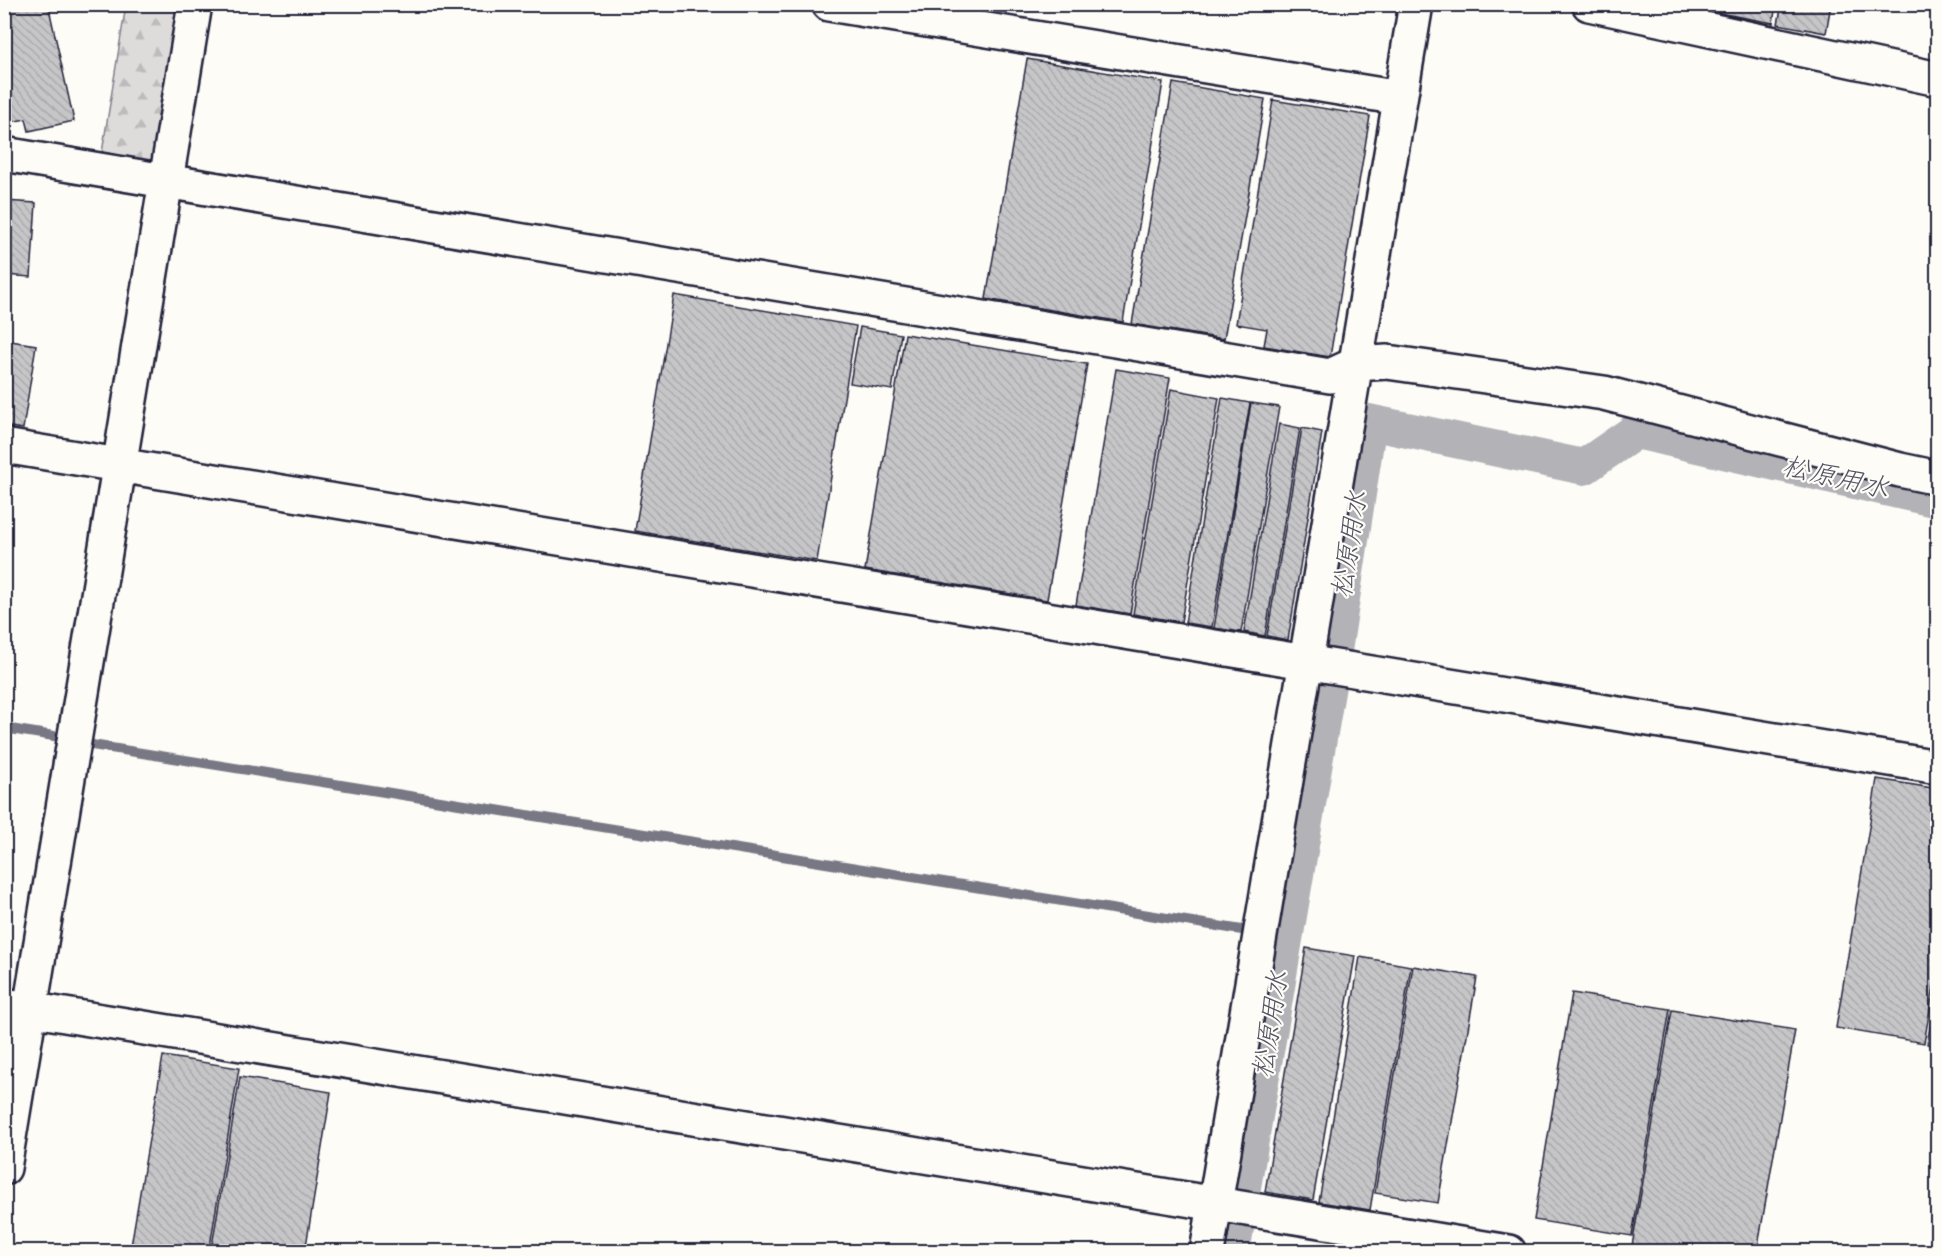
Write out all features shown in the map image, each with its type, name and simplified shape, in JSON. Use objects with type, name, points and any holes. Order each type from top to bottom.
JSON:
[{"type":"street","points":[[4,1168],[18,1007],[120,464],[195,4]]},
{"type":"street","points":[[829,4],[1400,98]]},
{"type":"street","points":[[1207,1251],[1416,4]]},
{"type":"street","points":[[1589,4],[1938,79]]},
{"type":"street","points":[[4,154],[166,179],[1330,376],[1356,364],[1387,362],[1604,393],[1938,478]]},
{"type":"street","points":[[4,446],[1938,767]]},
{"type":"street","points":[[18,1007],[1509,1251]]},
{"type":"green space","points":[[126,5],[183,5],[157,168],[101,159]]},
{"type":"building","points":[[4,4],[48,4],[74,121],[29,131],[26,119],[4,123]]},
{"type":"building","points":[[1679,4],[1713,4],[1712,11]]},
{"type":"building","points":[[1721,4],[1776,4],[1773,23],[1719,13]]},
{"type":"building","points":[[1782,4],[1831,4],[1826,33],[1778,24]]},
{"type":"building","points":[[1027,59],[1163,82],[1123,322],[986,299]]},
{"type":"building","points":[[1173,83],[1265,99],[1224,339],[1132,324]]},
{"type":"building","points":[[1273,100],[1370,116],[1330,357],[1264,346],[1267,329],[1236,324]]},
{"type":"building","points":[[4,201],[36,203],[31,277],[4,275]]},
{"type":"building","points":[[674,295],[856,326],[817,561],[635,531]]},
{"type":"building","points":[[860,327],[901,334],[892,390],[850,383]]},
{"type":"building","points":[[905,334],[1087,364],[1047,600],[865,570]]},
{"type":"building","points":[[4,340],[36,345],[23,429],[4,426]]},
{"type":"building","points":[[1116,369],[1170,378],[1130,614],[1076,605]]},
{"type":"building","points":[[1171,389],[1219,398],[1181,622],[1133,614]]},
{"type":"building","points":[[1222,398],[1250,403],[1212,627],[1185,623]]},
{"type":"building","points":[[1251,403],[1279,407],[1241,632],[1214,628]]},
{"type":"building","points":[[1279,424],[1300,428],[1265,636],[1244,632]]},
{"type":"building","points":[[1302,428],[1322,432],[1288,640],[1267,636]]},
{"type":"building","points":[[1877,779],[1938,789],[1938,964],[1924,1043],[1836,1028]]},
{"type":"building","points":[[1306,948],[1355,956],[1313,1200],[1265,1192]]},
{"type":"building","points":[[1360,957],[1411,966],[1370,1210],[1319,1202]]},
{"type":"building","points":[[1413,966],[1477,977],[1438,1203],[1375,1193]]},
{"type":"building","points":[[1938,984],[1938,1046],[1927,1044]]},
{"type":"building","points":[[1572,993],[1670,1009],[1632,1236],[1534,1220]]},
{"type":"building","points":[[1672,1010],[1795,1030],[1757,1252],[1631,1252]]},
{"type":"building","points":[[163,1056],[239,1068],[209,1252],[130,1252]]},
{"type":"building","points":[[240,1077],[331,1092],[305,1252],[211,1252]]},
{"type":"waterway","points":[[1355,409],[1369,422]]},
{"type":"waterway","name":"松原用水","points":[[1232,1252],[1335,644],[1369,422],[1584,467],[1636,431],[1938,500]]},
{"type":"waterway","points":[[4,728],[54,736]]},
{"type":"waterway","points":[[86,744],[1242,930]]}]
